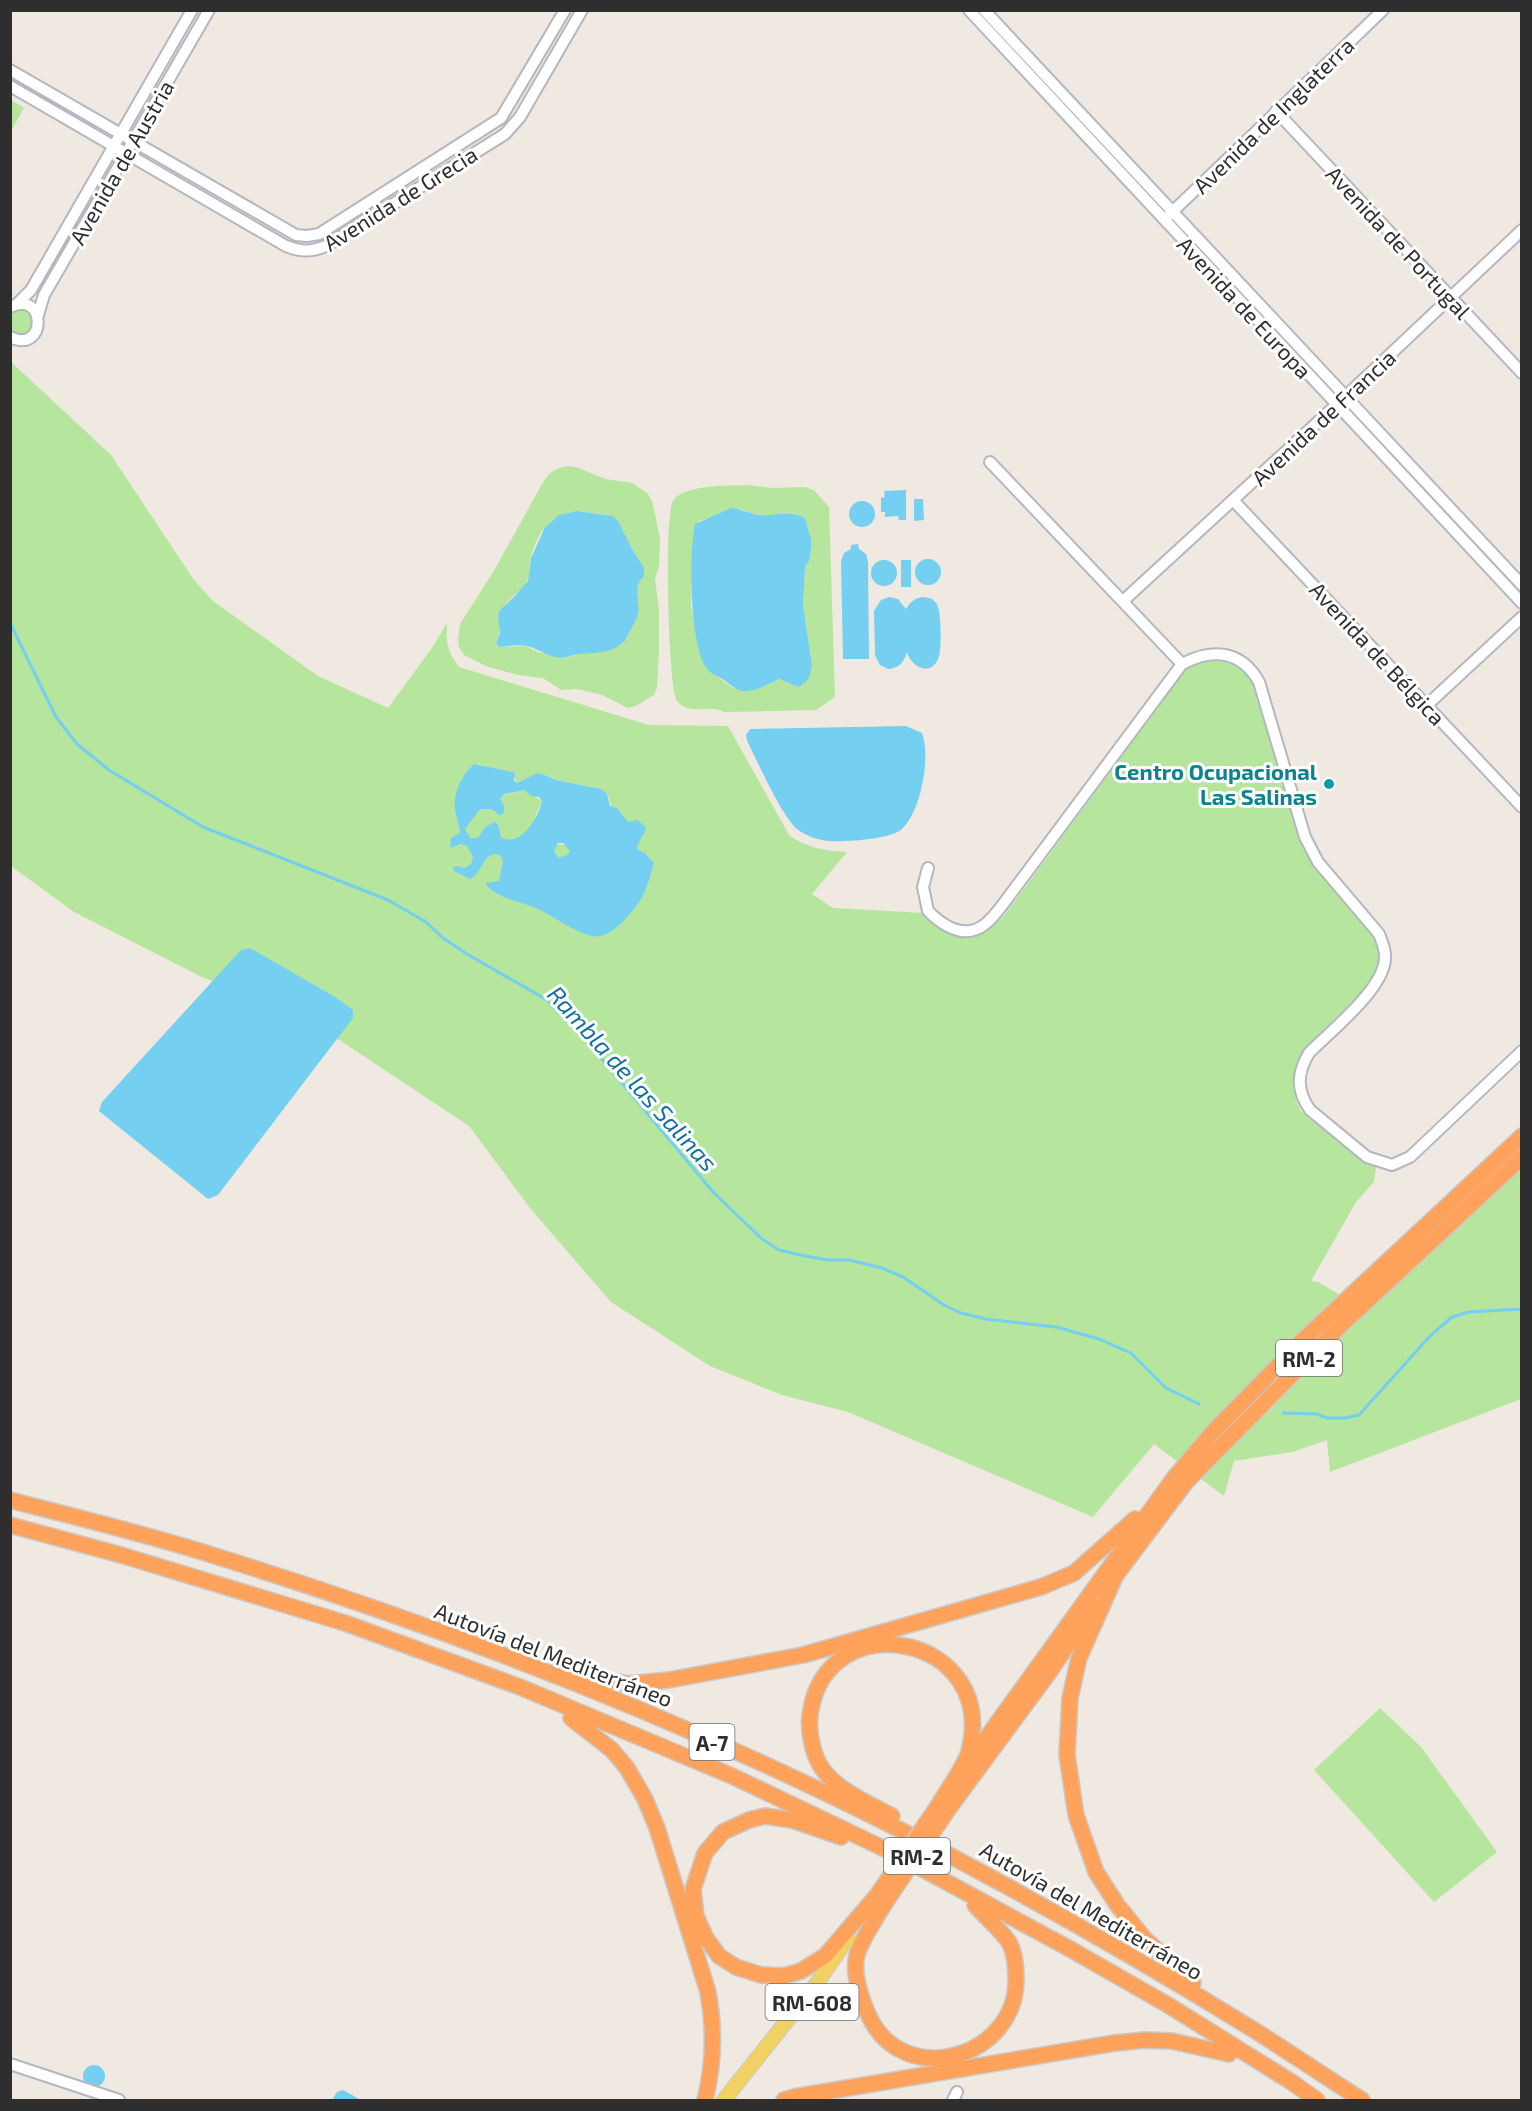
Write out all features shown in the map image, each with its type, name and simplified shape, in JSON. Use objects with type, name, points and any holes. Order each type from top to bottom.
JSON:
[{"type":"highway","name":"RM-2","points":[[882,1897],[1173,1478],[1212,1433],[1302,1341],[1521,1136]]},
{"type":"highway","name":"RM-2","points":[[943,1809],[1048,1674],[1114,1577],[1186,1482],[1339,1327],[1521,1157]]},
{"type":"highway","points":[[534,1667],[629,1684],[669,1680],[803,1655],[1041,1587],[1074,1574],[1132,1523],[1164,1482],[1173,1478]]},
{"type":"highway","name":"Autovía del Mediterráneo","points":[[10,1500],[209,1554],[408,1621],[627,1704],[832,1797],[945,1853],[1135,1958],[1265,2037],[1362,2100]]},
{"type":"highway","name":"Autovía del Mediterráneo","points":[[10,1525],[121,1555],[345,1623],[520,1687],[711,1767],[893,1853],[1080,1955],[1168,2005],[1317,2100]]},
{"type":"highway","points":[[1114,1577],[1079,1658],[1070,1698],[1067,1755],[1076,1815],[1096,1872],[1119,1906],[1144,1938],[1193,1983]]},
{"type":"highway","points":[[256,1596],[294,1613],[489,1684],[802,1818],[1045,1943],[1303,2100]]},
{"type":"highway","points":[[943,1809],[968,1753],[973,1725],[968,1700],[953,1672],[931,1654],[903,1644],[872,1645],[849,1654],[830,1670],[813,1698],[809,1726],[813,1748],[824,1771],[842,1787],[1193,1983],[1372,2100]]},
{"type":"highway","points":[[571,1718],[612,1750],[627,1768],[645,1799],[657,1828],[708,1992],[712,2014],[714,2038],[711,2075],[705,2100]]},
{"type":"highway","points":[[841,1837],[792,1820],[765,1816],[749,1820],[723,1832],[705,1853],[693,1889],[696,1916],[706,1938],[719,1956],[736,1967],[760,1976],[783,1976],[801,1971],[825,1956],[882,1897]]},
{"type":"highway","points":[[882,1897],[855,1959],[863,2004],[872,2024],[886,2043],[908,2054],[929,2059],[956,2057],[980,2045],[997,2030],[1011,2011],[1016,1994],[1016,1962],[1009,1942],[975,1905]]},
{"type":"highway","points":[[784,2100],[1115,2043],[1145,2040],[1172,2041],[1229,2054]]},
{"type":"main road","points":[[724,2100],[882,1897]]},
{"type":"main road","name":"RM-608","points":[[732,2100],[823,1988],[882,1897]]},
{"type":"street","name":"Avenida de Austria","points":[[14,305],[31,291],[192,10]]},
{"type":"street","name":"Avenida de Austria","points":[[10,337],[20,340],[31,337],[38,327],[38,315],[44,295],[209,10]]},
{"type":"street","name":"Avenida de Grecia","points":[[10,70],[296,235],[307,236],[319,234],[501,118],[565,10]]},
{"type":"street","name":"Avenida de Grecia","points":[[10,86],[286,246],[298,251],[313,251],[326,246],[505,134],[520,117],[582,10]]},
{"type":"street","name":"Avenida de Europa","points":[[969,10],[1163,220],[1521,585]]},
{"type":"street","name":"Avenida de Europa","points":[[984,10],[1172,212],[1521,603]]},
{"type":"street","name":"Avenida de Inglaterra","points":[[1163,220],[1383,10]]},
{"type":"street","name":"Avenida de Portugal","points":[[1276,111],[1521,373]]},
{"type":"street","name":"Avenida de Francia","points":[[1123,602],[1341,401],[1521,230]]},
{"type":"street","points":[[14,305],[30,306],[38,315]]},
{"type":"street","points":[[990,462],[1182,664]]},
{"type":"street","name":"Avenida de Bélgica","points":[[1233,500],[1521,807]]},
{"type":"street","points":[[1427,705],[1521,617]]},
{"type":"street","points":[[928,868],[923,887],[928,911],[949,928],[966,931],[986,924],[1182,664],[1196,656],[1222,654],[1244,662],[1250,668],[1263,694],[1305,837],[1318,862],[1379,934],[1384,946],[1385,964],[1374,986],[1309,1053],[1304,1062],[1298,1084],[1303,1100],[1310,1110],[1367,1157],[1392,1165],[1410,1157],[1521,1051]]},
{"type":"street","points":[[10,2064],[119,2100]]},
{"type":"green space","points":[[11,100],[24,108],[11,131]]},
{"type":"green space","points":[[24,307],[35,318],[32,331],[24,336],[11,333],[10,311]]},
{"type":"green space","points":[[10,361],[111,455],[194,580],[213,601],[318,676],[388,708],[432,648],[447,623],[448,646],[459,667],[649,725],[728,726],[789,835],[816,848],[847,852],[812,894],[833,908],[923,913],[933,923],[952,935],[972,936],[992,926],[1003,917],[1188,667],[1215,660],[1236,664],[1252,681],[1259,697],[1303,848],[1313,865],[1370,930],[1378,954],[1374,975],[1361,994],[1307,1047],[1296,1068],[1295,1091],[1302,1112],[1376,1167],[1374,1182],[1356,1202],[1311,1281],[1318,1282],[1362,1308],[1521,1159],[1521,1399],[1330,1472],[1327,1440],[1292,1452],[1234,1461],[1224,1496],[1154,1444],[1093,1517],[848,1412],[782,1395],[710,1366],[611,1302],[530,1208],[469,1126],[300,1014],[202,977],[74,912],[11,866]],"holes":[[[479,764],[512,772],[517,783],[537,773],[556,780],[601,789],[609,798],[611,806],[617,808],[624,819],[643,836],[638,840],[637,849],[645,853],[654,863],[641,898],[570,851],[566,845],[557,844],[535,817],[542,801],[525,790],[505,795],[500,799],[501,803],[461,781],[470,768]]]},
{"type":"green space","points":[[563,467],[576,467],[605,479],[632,483],[647,493],[652,501],[660,538],[659,566],[655,579],[659,610],[657,688],[654,695],[636,706],[628,708],[602,695],[578,689],[561,690],[543,678],[518,675],[488,667],[464,655],[459,647],[460,624],[495,569],[544,480],[549,474]],"holes":[[[577,511],[607,515],[628,542],[641,578],[636,591],[638,615],[628,636],[566,658],[538,652],[526,646],[499,647],[496,643],[504,607],[526,583],[531,556],[542,531],[553,520],[568,513]]]},
{"type":"green space","points":[[747,485],[773,488],[805,487],[814,490],[829,507],[835,697],[816,710],[724,712],[713,709],[687,708],[677,701],[671,666],[668,601],[670,513],[673,501],[679,495],[696,489]],"holes":[[[740,509],[762,515],[792,514],[805,518],[811,539],[811,549],[810,559],[805,567],[803,606],[807,642],[811,655],[798,687],[779,679],[761,687],[733,688],[714,674],[703,661],[691,606],[693,551],[699,521]]]},
{"type":"green space","points":[[1380,1708],[1421,1747],[1497,1852],[1434,1902],[1314,1770]]},
{"type":"water","points":[[906,490],[906,520],[899,520],[898,516],[885,517],[885,512],[881,512],[881,498],[885,497],[884,491]]},
{"type":"water","points":[[914,499],[923,499],[924,520],[914,521]]},
{"type":"water","points":[[862,501],[871,505],[875,514],[871,523],[862,527],[853,523],[849,514],[853,505]]},
{"type":"water","points":[[731,508],[759,515],[793,514],[805,518],[811,539],[811,549],[810,559],[805,567],[803,606],[812,666],[808,679],[798,687],[779,679],[757,689],[741,691],[708,670],[702,659],[697,643],[692,600],[691,577],[695,524]]},
{"type":"water","points":[[577,511],[613,516],[644,568],[644,576],[637,590],[638,615],[629,633],[624,641],[613,649],[564,658],[527,646],[499,647],[496,643],[500,633],[498,617],[500,610],[528,581],[531,558],[545,527],[559,515]]},
{"type":"water","points":[[858,544],[859,549],[866,554],[868,562],[869,659],[843,659],[841,561],[844,553],[851,549],[851,545]]},
{"type":"water","points":[[928,559],[937,563],[941,572],[937,581],[928,585],[919,581],[915,572],[919,563]]},
{"type":"water","points":[[884,560],[893,564],[897,573],[893,582],[884,586],[875,582],[871,573],[875,564]]},
{"type":"water","points":[[901,560],[911,560],[911,587],[901,587]]},
{"type":"water","points":[[889,597],[898,599],[906,609],[914,600],[924,597],[932,599],[937,604],[940,649],[938,659],[930,668],[916,666],[907,652],[903,662],[896,667],[888,669],[880,665],[875,655],[874,611],[881,600]]},
{"type":"water","points":[[906,726],[922,733],[925,743],[925,769],[919,797],[909,821],[902,829],[889,835],[847,841],[817,839],[797,829],[777,801],[746,735],[750,729]]},
{"type":"water","points":[[474,764],[512,772],[515,773],[514,780],[517,783],[537,773],[556,780],[601,789],[607,794],[610,806],[617,808],[628,822],[637,820],[646,827],[637,849],[645,853],[654,863],[641,898],[625,920],[606,934],[592,936],[571,928],[532,906],[496,893],[485,883],[499,881],[503,861],[500,855],[494,854],[486,859],[478,872],[470,879],[454,871],[453,868],[456,866],[464,868],[471,864],[473,857],[467,846],[461,844],[450,848],[451,838],[460,833],[455,807],[456,793]],"holes":[[[525,790],[542,801],[528,830],[515,839],[508,840],[501,837],[495,822],[485,827],[478,838],[470,838],[465,829],[480,809],[491,809],[500,815],[504,813],[504,806],[500,799],[505,794]],[[558,843],[563,843],[570,851],[567,855],[558,858],[554,851]]]},
{"type":"water","points":[[250,948],[335,997],[353,1010],[353,1018],[218,1195],[208,1199],[99,1111],[102,1102],[241,950]]},
{"type":"water","points":[[94,2065],[102,2068],[105,2076],[102,2084],[94,2087],[86,2084],[83,2076],[86,2068]]},
{"type":"water","points":[[343,2090],[361,2100],[332,2100],[337,2092]]},
{"type":"waterway","name":"Rambla de las Salinas","points":[[10,623],[56,717],[77,744],[109,770],[203,827],[388,900],[426,922],[443,938],[467,954],[547,1000],[590,1045],[713,1192],[762,1239],[779,1250],[828,1260],[849,1260],[882,1268],[903,1277],[944,1305],[961,1313],[986,1319],[1056,1327],[1099,1339],[1131,1353],[1166,1388],[1199,1404]]},
{"type":"waterway","name":"Rambla de las Salinas","points":[[1283,1413],[1317,1414],[1327,1418],[1359,1415],[1430,1336],[1452,1317],[1469,1312],[1522,1309]]},
{"type":"place","name":"Centro Ocupacional Las Salinas","points":[[1329,784]]}]
